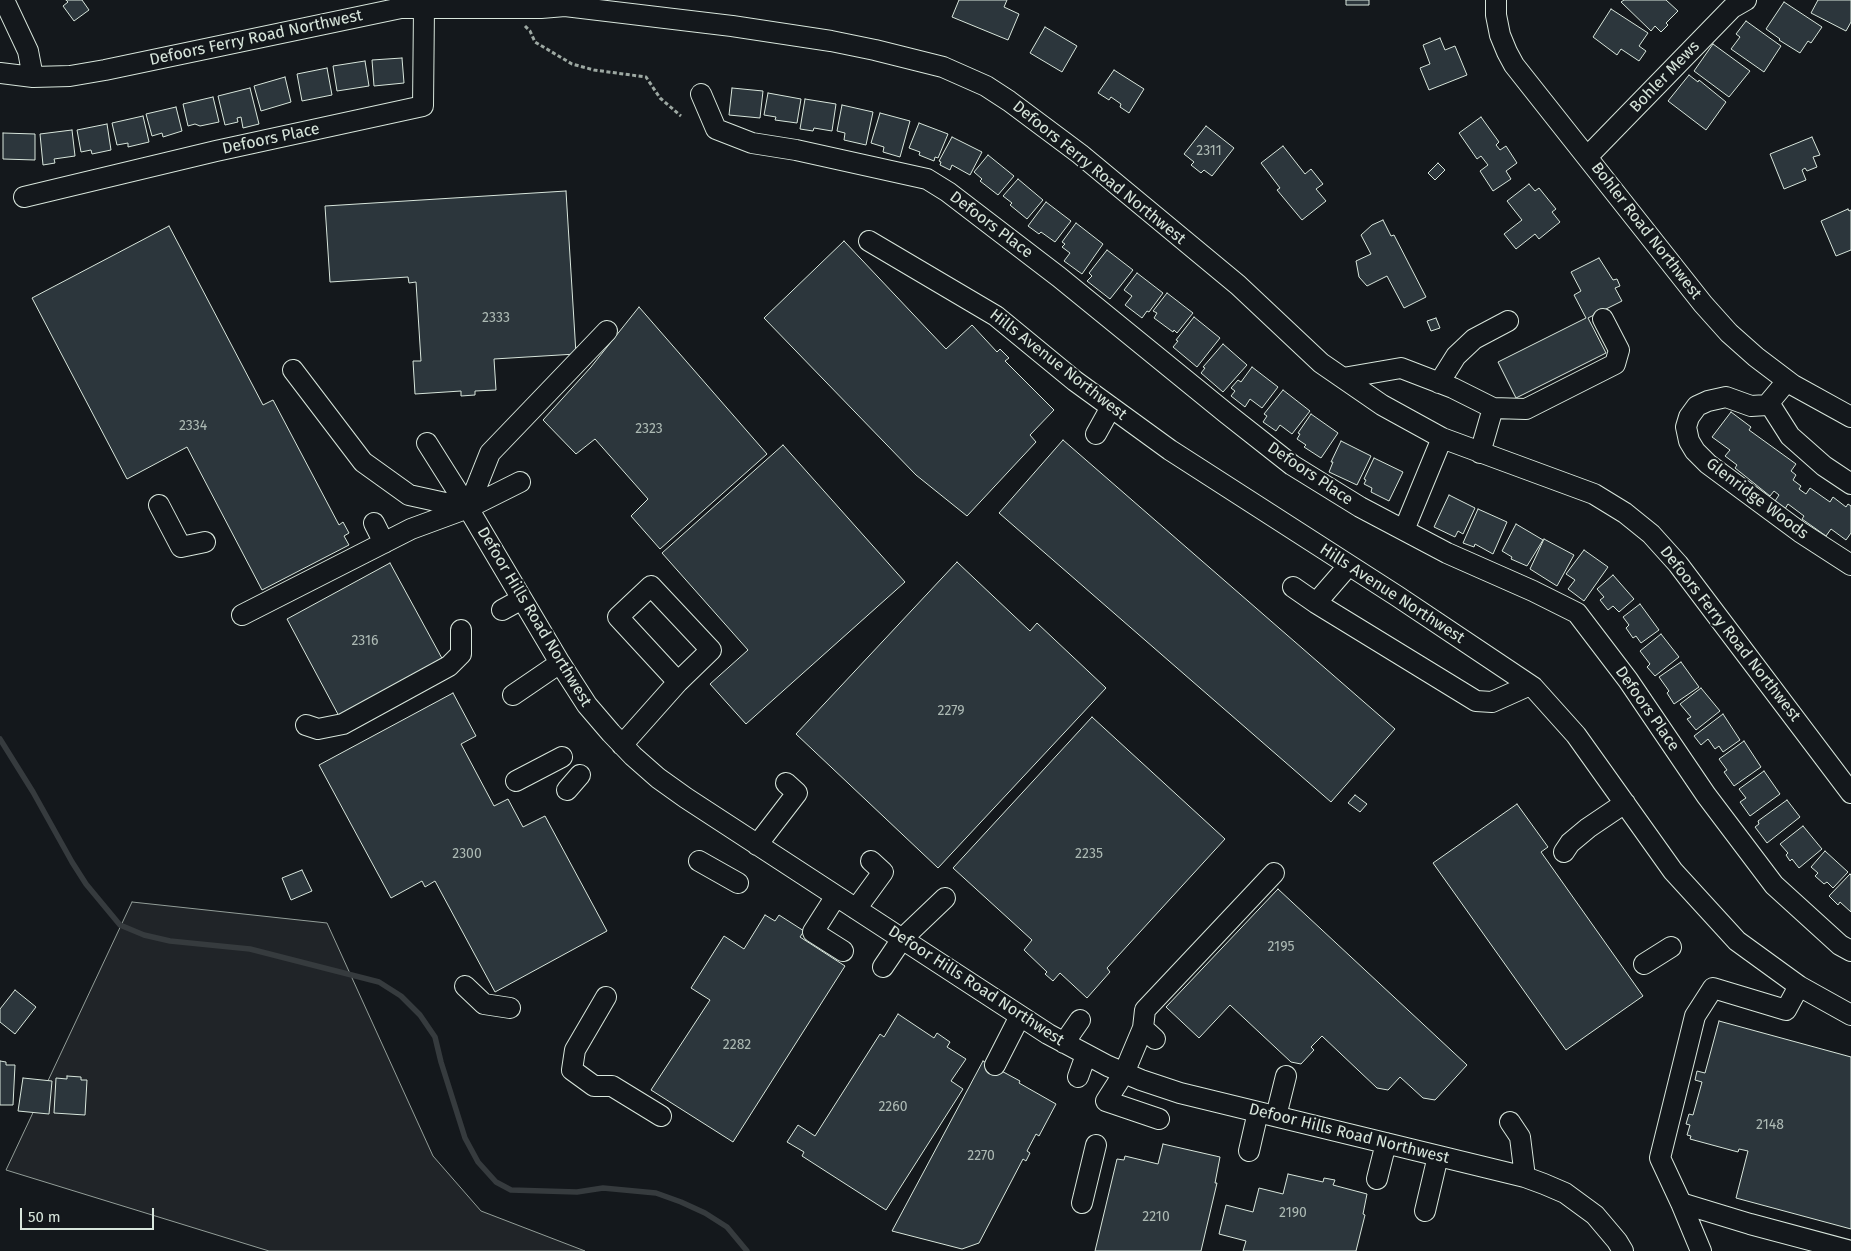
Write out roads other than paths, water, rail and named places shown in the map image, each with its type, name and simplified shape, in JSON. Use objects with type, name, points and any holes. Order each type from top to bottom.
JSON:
[{"type":"street","points":[[4,0],[28,51],[33,76]]},
{"type":"street","name":"Bohler Road Northwest","points":[[1496,0],[1496,15],[1500,35],[1506,52],[1514,65],[1710,311],[1729,333],[1787,381],[1828,406],[1851,417]]},
{"type":"street","name":"Bohler Mews","points":[[1586,157],[1732,8],[1746,0]]},
{"type":"street","name":"Defoors Ferry Road Northwest","points":[[0,73],[33,76],[70,76],[400,8],[511,8],[541,4],[732,26],[831,41],[943,67],[986,86],[1080,154],[1238,285],[1322,363],[1382,405],[1442,438],[1594,494],[1625,513],[1651,534],[1678,564],[1851,793]]},
{"type":"street","name":"Defoors Place","points":[[24,197],[216,151],[422,106],[424,8]]},
{"type":"street","name":"Defoors Place","points":[[701,94],[716,129],[752,143],[796,150],[902,173],[927,180],[948,192],[1059,277],[1292,465],[1360,507],[1447,553],[1533,591],[1577,613],[1628,680],[1706,795],[1774,885],[1840,945],[1851,951]]},
{"type":"street","name":"Hills Avenue Northwest","points":[[869,241],[996,316],[1075,382],[1170,450],[1349,565],[1530,685],[1576,735],[1673,871],[1737,940],[1799,986],[1851,1015]]},
{"type":"street","points":[[1343,378],[1400,368],[1453,388],[1493,408],[1526,409],[1615,364],[1619,350],[1603,319]]},
{"type":"street","points":[[1439,383],[1456,356],[1474,339],[1508,320]]},
{"type":"street","points":[[468,508],[490,453],[607,331]]},
{"type":"street","points":[[293,370],[362,462],[409,495],[468,508]]},
{"type":"street","points":[[1787,381],[1769,403],[1790,436],[1824,466],[1851,484]]},
{"type":"street","name":"Glenridge Woods","points":[[1769,403],[1758,407],[1726,397],[1708,401],[1697,406],[1689,416],[1686,427],[1689,441],[1695,451],[1708,464],[1800,532],[1851,565]]},
{"type":"street","points":[[1096,434],[1110,406]]},
{"type":"street","points":[[1480,453],[1493,408]]},
{"type":"street","points":[[1404,530],[1442,438]]},
{"type":"street","name":"Defoor Hills Road Northwest","points":[[427,443],[522,599],[543,617],[560,663],[587,705],[622,745],[658,778],[1020,1016],[1086,1055],[1124,1073],[1180,1093],[1525,1177],[1565,1194],[1595,1216],[1617,1241],[1623,1251]]},
{"type":"street","points":[[242,615],[411,529],[468,508],[520,482]]},
{"type":"street","points":[[159,504],[181,547],[205,542]]},
{"type":"street","points":[[374,523],[384,543]]},
{"type":"street","points":[[1316,603],[1349,565]]},
{"type":"street","points":[[622,745],[678,682],[711,650],[651,586],[618,617],[678,682]]},
{"type":"street","points":[[1293,587],[1476,701],[1492,702],[1530,685]]},
{"type":"street","points":[[502,610],[522,599]]},
{"type":"street","points":[[306,725],[318,729],[343,724],[449,666],[461,654],[461,630]]},
{"type":"street","points":[[513,695],[560,663]]},
{"type":"street","points":[[516,781],[562,757]]},
{"type":"street","points":[[757,844],[797,793],[786,783]]},
{"type":"street","points":[[1564,852],[1570,843],[1588,828],[1625,803]]},
{"type":"street","points":[[856,909],[883,872],[871,861]]},
{"type":"street","points":[[699,862],[738,883]]},
{"type":"street","points":[[1160,1119],[1106,1101],[1149,1033],[1145,1010],[1274,873]]},
{"type":"street","points":[[836,896],[813,932],[843,951]]},
{"type":"street","points":[[883,967],[902,939],[945,898]]},
{"type":"street","points":[[1644,964],[1671,947]]},
{"type":"street","points":[[465,986],[484,1004],[510,1008]]},
{"type":"street","points":[[1702,1251],[1660,1158],[1696,1016],[1713,988],[1786,1010],[1799,986]]},
{"type":"street","points":[[606,997],[575,1050],[572,1070],[594,1086],[612,1086],[660,1116]]},
{"type":"street","points":[[995,1064],[1020,1016]]},
{"type":"street","points":[[1064,1042],[1080,1020]]},
{"type":"street","points":[[1078,1077],[1086,1055]]},
{"type":"street","points":[[1249,1151],[1286,1076]]},
{"type":"street","points":[[1510,1122],[1520,1137],[1525,1177]]},
{"type":"street","points":[[1377,1179],[1386,1143]]},
{"type":"street","points":[[1082,1204],[1096,1145]]},
{"type":"street","points":[[1425,1211],[1438,1156]]},
{"type":"street","points":[[1681,1203],[1851,1251]]},
{"type":"waterway","points":[[0,739],[86,884],[120,925],[144,935],[170,941],[250,949],[379,982],[401,996],[420,1015],[435,1037],[465,1138],[478,1162],[496,1182],[511,1190],[577,1192],[603,1188],[656,1193],[705,1213],[727,1227],[747,1251]]}]
